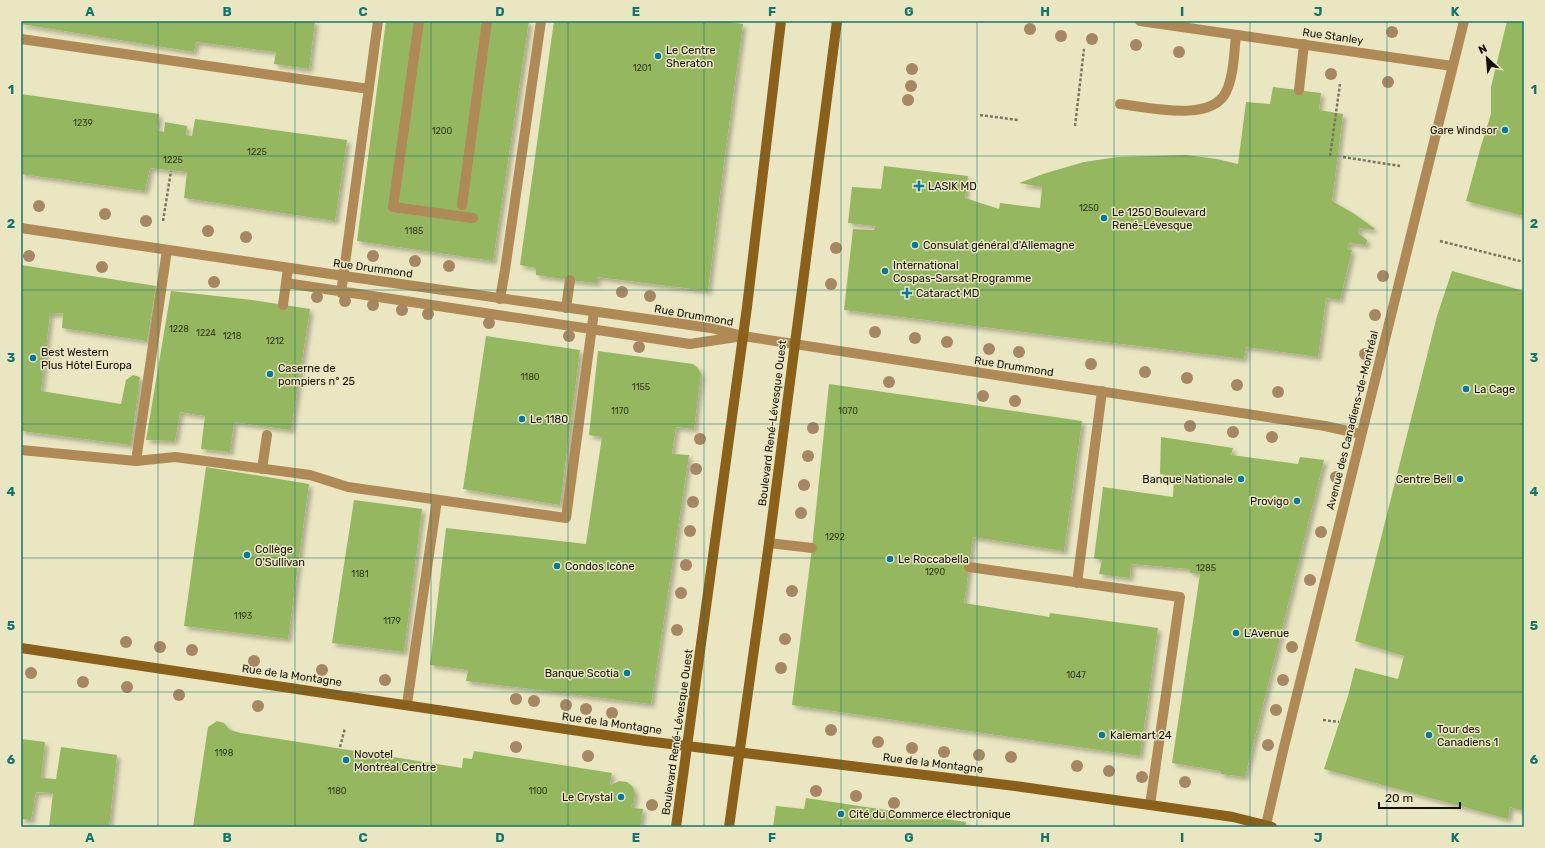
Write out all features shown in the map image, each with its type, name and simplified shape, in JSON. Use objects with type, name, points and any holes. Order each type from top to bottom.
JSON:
[{"type":"main road","name":"Boulevard René-Lévesque Ouest","points":[[676,827],[743,336],[781,21]]},
{"type":"main road","name":"Boulevard René-Lévesque Ouest","points":[[729,827],[769,543],[837,21]]},
{"type":"main road","name":"Rue de la Montagne","points":[[21,648],[407,704],[481,717],[740,752],[1015,786],[1150,805],[1233,817],[1269,826]]},
{"type":"street","points":[[341,293],[378,21]]},
{"type":"street","points":[[419,21],[393,207],[473,218]]},
{"type":"street","points":[[462,205],[487,21]]},
{"type":"street","points":[[500,298],[541,21]]},
{"type":"street","name":"Rue Stanley","points":[[1140,21],[1183,24],[1236,35],[1452,66]]},
{"type":"street","name":"Avenue des Canadiens-de-Montréal","points":[[1269,826],[1283,751],[1464,21]]},
{"type":"street","points":[[1120,104],[1179,111],[1203,110],[1218,103],[1222,99],[1228,86],[1236,35]]},
{"type":"street","points":[[21,39],[369,89]]},
{"type":"street","points":[[1299,90],[1304,44]]},
{"type":"street","name":"Rue Drummond","points":[[21,228],[288,268],[712,328],[743,336],[1325,426],[1361,434]]},
{"type":"street","points":[[136,461],[167,250]]},
{"type":"street","points":[[283,305],[288,268]]},
{"type":"street","points":[[566,308],[570,280]]},
{"type":"street","points":[[286,283],[341,293],[690,344],[743,336]]},
{"type":"street","points":[[21,450],[136,461],[175,457],[310,475],[348,487],[566,518],[594,312]]},
{"type":"street","points":[[1077,583],[1102,391]]},
{"type":"street","points":[[262,469],[267,435]]},
{"type":"street","points":[[407,704],[437,500]]},
{"type":"street","points":[[769,543],[812,548]]},
{"type":"street","points":[[969,567],[1180,597],[1150,805]]},
{"type":"path","points":[[1075,126],[1084,49]]},
{"type":"path","points":[[1330,156],[1340,84]]},
{"type":"path","points":[[980,115],[1018,120]]},
{"type":"path","points":[[1343,157],[1400,166]]},
{"type":"path","points":[[163,221],[171,171]]},
{"type":"path","points":[[1440,242],[1524,262]]},
{"type":"path","points":[[1323,720],[1339,722]]},
{"type":"path","points":[[340,748],[345,728]]},
{"type":"building","points":[[21,21],[315,21],[309,69],[274,64],[276,52],[196,42],[194,52],[21,24]]},
{"type":"building","points":[[386,21],[529,21],[493,261],[357,241]]},
{"type":"building","points":[[554,21],[721,21],[743,24],[708,291],[597,277],[597,283],[570,280],[536,275],[536,268],[520,265]]},
{"type":"building","name":"Gare Windsor","points":[[1507,21],[1524,21],[1524,216],[1466,201],[1491,114],[1491,87]]},
{"type":"building","name":"Le 1250 Boulevard René-Lévesque","points":[[1273,87],[1321,93],[1319,110],[1343,114],[1332,201],[1353,213],[1374,228],[1374,230],[1359,228],[1358,233],[1367,240],[1366,245],[1349,243],[1347,249],[1352,250],[1340,300],[1326,298],[1318,357],[1246,347],[1244,359],[844,310],[853,229],[874,230],[875,226],[848,223],[852,187],[881,189],[884,166],[968,176],[965,198],[999,209],[1000,203],[1040,208],[1042,187],[1019,183],[1046,173],[1084,162],[1118,157],[1186,155],[1217,159],[1238,164],[1246,102],[1270,104]]},
{"type":"building","points":[[21,94],[159,114],[157,130],[164,132],[165,122],[187,126],[186,135],[192,136],[195,119],[347,140],[335,221],[184,198],[187,172],[150,168],[145,191],[21,174]]},
{"type":"building","name":"Best Western Plus Hôtel Europa","points":[[21,265],[156,286],[147,341],[62,328],[63,313],[50,314],[41,391],[121,404],[126,380],[133,375],[140,377],[131,445],[21,431]]},
{"type":"building","name":"Centre Bell","points":[[1452,271],[1524,291],[1524,811],[1510,807],[1508,819],[1324,769],[1348,696],[1355,668],[1398,679],[1404,656],[1355,641],[1437,316]]},
{"type":"building","points":[[171,291],[252,300],[310,309],[291,430],[234,422],[230,452],[201,449],[205,416],[180,412],[175,441],[146,440]]},
{"type":"building","name":"Le 1180","points":[[486,336],[580,350],[560,505],[463,489]]},
{"type":"building","name":"Condos Icône","points":[[598,351],[693,364],[697,367],[701,374],[694,429],[676,427],[672,454],[689,455],[651,704],[466,681],[468,670],[430,665],[446,528],[586,544],[602,437],[589,435]]},
{"type":"building","name":"Le Roccabella","points":[[829,384],[1082,421],[1064,551],[973,537],[964,603],[1049,617],[1050,613],[1158,628],[1140,756],[792,705],[812,548]]},
{"type":"building","name":"L'Avenue","points":[[1161,437],[1233,448],[1231,455],[1298,464],[1300,457],[1324,460],[1245,777],[1221,774],[1221,771],[1172,763],[1200,574],[1190,573],[1190,569],[1131,564],[1130,578],[1099,574],[1102,560],[1094,558],[1103,487],[1173,497],[1174,476],[1160,474]]},
{"type":"building","name":"Collège O'Sullivan","points":[[206,467],[309,484],[288,639],[184,626]]},
{"type":"building","points":[[354,500],[422,509],[404,652],[332,643]]},
{"type":"building","points":[[217,721],[224,723],[230,730],[241,733],[462,768],[463,758],[472,759],[474,751],[612,773],[611,785],[619,781],[627,782],[633,787],[635,794],[634,802],[631,806],[633,808],[643,809],[640,827],[193,827],[208,727]]},
{"type":"building","points":[[21,739],[45,742],[41,778],[56,779],[61,747],[117,755],[109,827],[49,827],[53,793],[36,792],[31,820],[21,819]]},
{"type":"building","name":"Cité du Commerce électronique","points":[[806,798],[966,822],[965,827],[773,827],[776,806],[804,809]]},
{"type":"place","name":"Le Centre Sheraton","points":[[658,56]]},
{"type":"place","name":"Gare Windsor","points":[[1505,130]]},
{"type":"place","name":"LASIK MD","points":[[919,186]]},
{"type":"place","name":"Le 1250 Boulevard René-Lévesque","points":[[1104,218]]},
{"type":"place","name":"Consulat général d'Allemagne","points":[[915,245]]},
{"type":"place","name":"International Cospas-Sarsat Programme","points":[[885,271]]},
{"type":"place","name":"Cataract MD","points":[[907,293]]},
{"type":"place","name":"Best Western Plus Hôtel Europa","points":[[33,358]]},
{"type":"place","name":"Caserne de pompiers n° 25","points":[[270,374]]},
{"type":"place","name":"La Cage","points":[[1466,389]]},
{"type":"place","name":"Le 1180","points":[[522,419]]},
{"type":"place","name":"Banque Nationale","points":[[1241,479]]},
{"type":"place","name":"Centre Bell","points":[[1460,479]]},
{"type":"place","name":"Provigo","points":[[1297,501]]},
{"type":"place","name":"Collège O'Sullivan","points":[[247,555]]},
{"type":"place","name":"Le Roccabella","points":[[890,559]]},
{"type":"place","name":"Condos Icône","points":[[557,566]]},
{"type":"place","name":"L'Avenue","points":[[1236,633]]},
{"type":"place","name":"Banque Scotia","points":[[627,673]]},
{"type":"place","name":"Kalemart 24","points":[[1102,735]]},
{"type":"place","name":"Tour des Canadiens 1","points":[[1429,735]]},
{"type":"place","name":"Novotel Montréal Centre","points":[[346,760]]},
{"type":"place","name":"Le Crystal","points":[[621,797]]},
{"type":"place","name":"Cité du Commerce électronique","points":[[841,814]]}]
